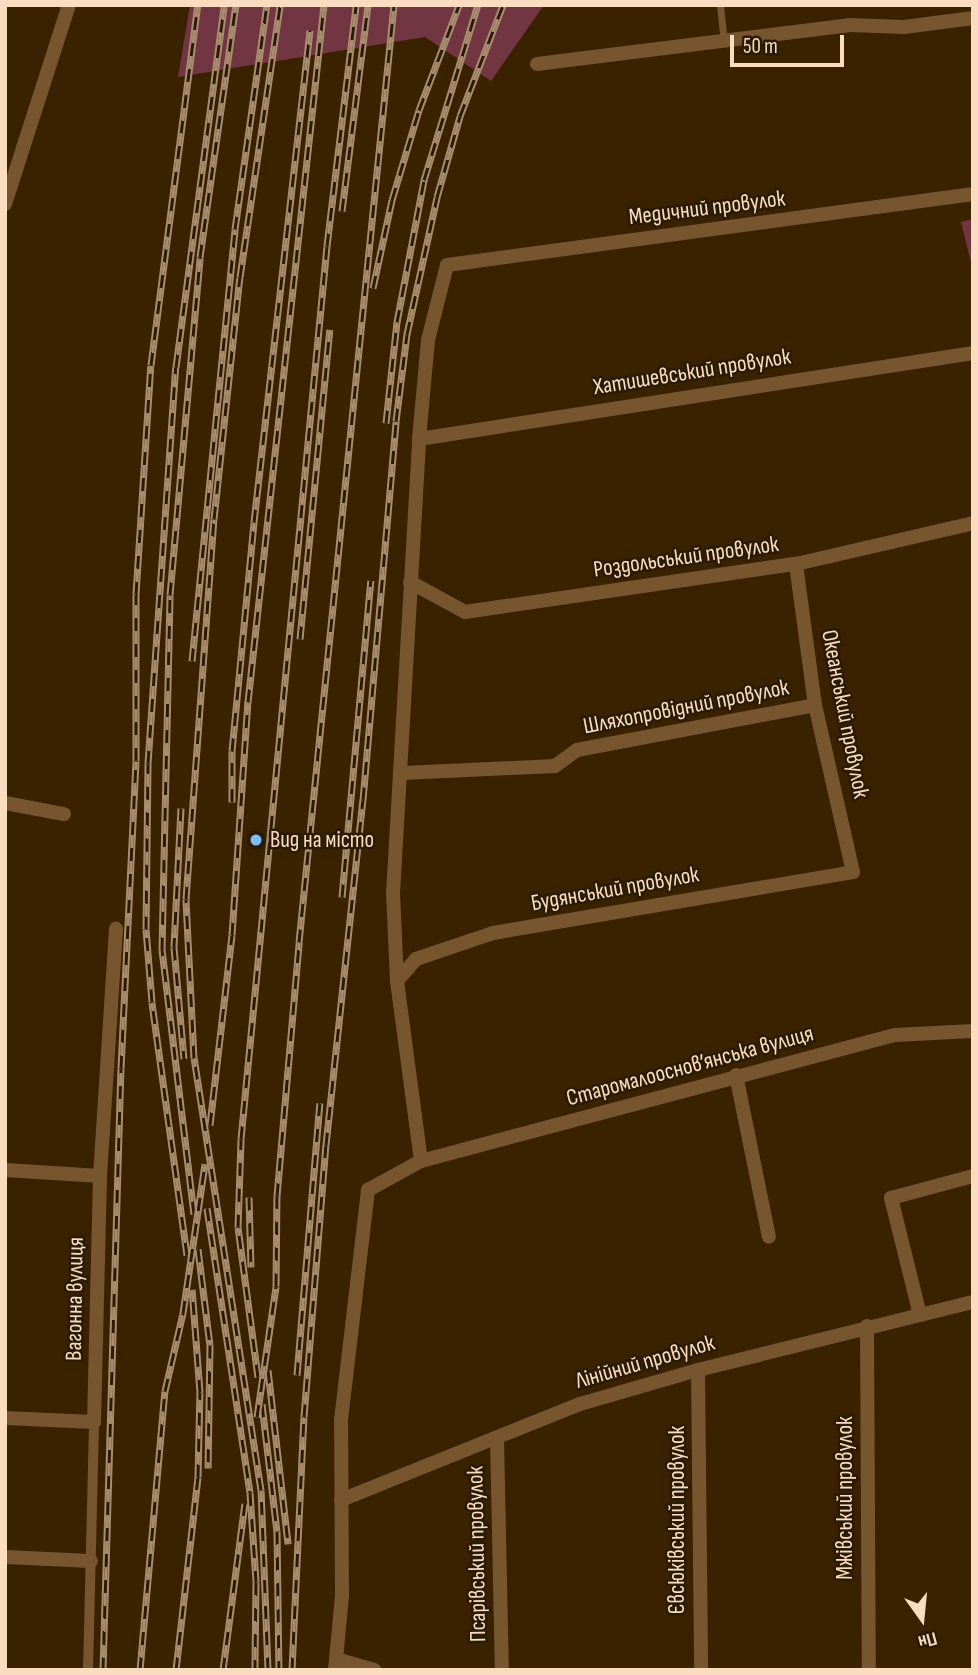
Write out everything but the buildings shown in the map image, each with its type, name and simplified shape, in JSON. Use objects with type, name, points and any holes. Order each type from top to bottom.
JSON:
[{"type":"street","points":[[5,204],[69,5]]},
{"type":"street","points":[[537,64],[849,25],[904,27],[973,18]]},
{"type":"street","name":"Медичний провулок","points":[[419,439],[428,340],[447,265],[973,194]]},
{"type":"street","name":"Хатишевський провулок","points":[[419,439],[973,353]]},
{"type":"street","points":[[419,439],[393,894],[397,981],[421,1161]]},
{"type":"street","name":"Роздольський провулок","points":[[411,582],[466,612],[796,564],[973,523]]},
{"type":"street","name":"Океанський провулок","points":[[796,564],[816,705],[853,872]]},
{"type":"street","name":"Шляхопровідний провулок","points":[[402,773],[555,766],[577,750],[816,705]]},
{"type":"street","points":[[5,803],[64,814]]},
{"type":"street","name":"Будянський провулок","points":[[397,981],[416,959],[493,933],[853,872]]},
{"type":"street","name":"Вагонна вулиця","points":[[88,1670],[100,1176],[116,929]]},
{"type":"street","name":"Старомалооснов’янська вулиця","points":[[341,1500],[341,1420],[368,1190],[421,1161],[736,1075],[895,1035],[973,1031]]},
{"type":"street","points":[[736,1075],[769,1237]]},
{"type":"street","points":[[5,1170],[100,1176]]},
{"type":"street","points":[[920,1315],[891,1198],[973,1176]]},
{"type":"street","name":"Лінійний провулок","points":[[341,1500],[580,1405],[698,1370],[867,1326],[973,1302]]},
{"type":"street","name":"Мжівський провулок","points":[[867,1326],[869,1670]]},
{"type":"street","name":"Євсюківський провулок","points":[[698,1370],[701,1670]]},
{"type":"street","points":[[5,1418],[94,1422]]},
{"type":"street","name":"Псарівський провулок","points":[[497,1437],[502,1670]]},
{"type":"street","points":[[341,1500],[342,1596],[335,1665],[374,1670]]},
{"type":"street","points":[[5,1557],[91,1561]]},
{"type":"lane","points":[[720,5],[724,41]]},
{"type":"shaded area","points":[[190,5],[544,5],[491,81],[425,37],[178,77]]},
{"type":"shaded area","points":[[973,219],[973,271],[961,222]]},
{"type":"railway","points":[[103,1670],[121,1068],[136,761],[136,594],[151,365],[198,5]]},
{"type":"railway","points":[[187,1255],[152,1002],[146,929],[148,763],[176,367],[224,5]]},
{"type":"railway","points":[[194,1214],[162,950],[170,595],[200,257],[236,5]]},
{"type":"railway","points":[[192,661],[235,229],[267,5]]},
{"type":"railway","points":[[268,1670],[261,1490],[194,1058],[186,899],[214,519],[240,277],[280,5]]},
{"type":"railway","points":[[210,1125],[232,935],[248,702],[324,5]]},
{"type":"railway","points":[[258,1377],[238,1227],[241,1139],[327,246],[356,5]]},
{"type":"railway","points":[[342,211],[368,5]]},
{"type":"railway","points":[[257,1417],[276,1286],[277,1196],[299,942],[394,5]]},
{"type":"railway","points":[[373,288],[392,200],[419,110],[459,5]]},
{"type":"railway","points":[[386,423],[397,322],[424,180],[478,5]]},
{"type":"railway","points":[[292,1670],[304,1417],[326,1145],[363,800],[396,421],[407,334],[437,197],[460,116],[503,5]]},
{"type":"railway","points":[[232,802],[232,751],[254,522],[310,30]]},
{"type":"railway","points":[[300,639],[330,329]]},
{"type":"railway","points":[[342,897],[371,580]]},
{"type":"railway","points":[[181,808],[174,947],[184,1059]]},
{"type":"railway","points":[[297,1375],[320,1103]]},
{"type":"railway","points":[[140,1670],[165,1391],[183,1313],[205,1164]]},
{"type":"railway","points":[[249,1197],[251,1267]]},
{"type":"railway","points":[[207,1208],[250,1493],[256,1582],[255,1670]]},
{"type":"railway","points":[[198,1249],[210,1345],[208,1468]]},
{"type":"railway","points":[[176,1670],[198,1477],[200,1392],[192,1289]]},
{"type":"railway","points":[[268,1370],[288,1544]]},
{"type":"railway","points":[[262,1404],[277,1531],[279,1670]]},
{"type":"railway","points":[[223,1670],[245,1503]]},
{"type":"place","name":"Вид на місто","points":[[256,840]]}]
